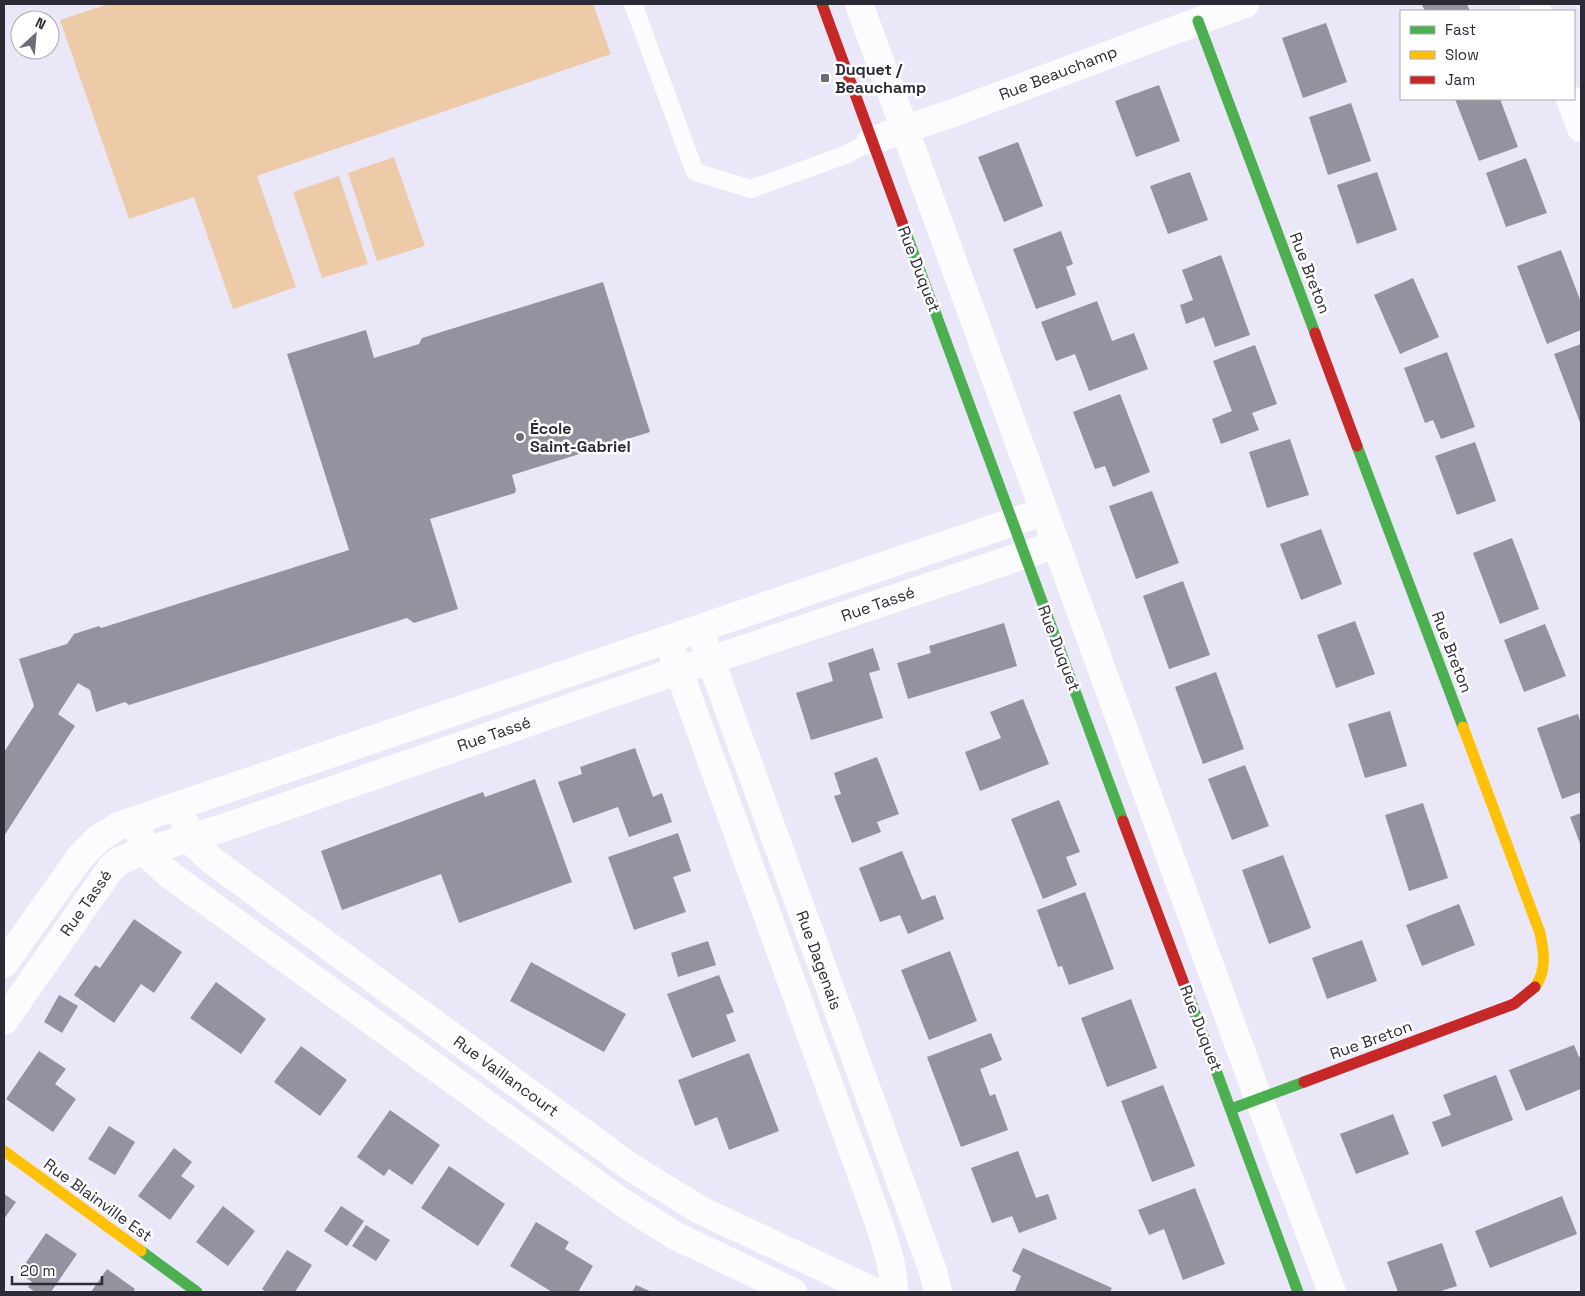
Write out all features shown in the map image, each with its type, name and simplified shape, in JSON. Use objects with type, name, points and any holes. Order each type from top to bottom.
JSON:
[{"type":"street","name":"Rue Duquet","points":[[822,4],[871,142],[1298,1292]]},
{"type":"street","name":"Rue Duquet","points":[[859,4],[1259,1099],[1332,1292]]},
{"type":"street","name":"Rue Beauchamp","points":[[871,142],[1245,4]]},
{"type":"street","name":"Rue Breton","points":[[1198,21],[1540,933],[1545,960],[1544,970],[1538,984],[1526,997],[1514,1004],[1231,1109]]},
{"type":"street","points":[[1570,100],[1581,128]]},
{"type":"street","name":"Rue Tassé","points":[[4,964],[84,852],[106,833],[133,820],[1044,511]]},
{"type":"street","name":"Rue Tassé","points":[[4,1021],[111,868],[127,857],[192,838],[710,660],[1056,544]]},
{"type":"street","name":"Rue Dagenais","points":[[699,628],[927,1255],[937,1283],[938,1292]]},
{"type":"street","name":"Rue Dagenais","points":[[668,639],[879,1223],[891,1260],[894,1274],[894,1292]]},
{"type":"street","name":"Rue Vaillancourt","points":[[178,806],[195,844],[214,862],[629,1166],[674,1195],[707,1213],[875,1292]]},
{"type":"street","points":[[133,820],[146,850],[160,868],[623,1203],[676,1236],[793,1292]]},
{"type":"street","name":"Rue Blainville Est","points":[[4,1151],[197,1292]]},
{"type":"lane","points":[[633,4],[695,172],[751,189],[845,155],[871,142]]},
{"type":"shaded area","points":[[108,4],[593,4],[611,54],[257,176],[296,287],[233,309],[194,197],[129,219],[60,20]]},
{"type":"shaded area","points":[[394,157],[425,246],[377,261],[348,173]]},
{"type":"shaded area","points":[[339,176],[368,264],[322,278],[293,192]]},
{"type":"building","points":[[1467,4],[1470,10],[1424,10],[1422,5]]},
{"type":"building","points":[[1326,23],[1347,82],[1303,98],[1282,38]]},
{"type":"building","points":[[1159,85],[1180,141],[1136,157],[1115,101]]},
{"type":"building","points":[[1455,100],[1500,100],[1518,147],[1479,161]]},
{"type":"building","points":[[1351,103],[1371,161],[1328,175],[1309,117]]},
{"type":"building","points":[[1018,142],[1043,206],[1004,222],[978,157]]},
{"type":"building","points":[[1526,158],[1547,213],[1506,227],[1486,173]]},
{"type":"building","points":[[1190,172],[1208,220],[1168,234],[1150,186]]},
{"type":"building","points":[[1377,172],[1397,230],[1357,244],[1337,185]]},
{"type":"building","points":[[1061,231],[1073,264],[1066,267],[1076,295],[1036,309],[1013,249]]},
{"type":"building","points":[[1561,250],[1581,302],[1581,330],[1547,344],[1517,266]]},
{"type":"building","points":[[1221,255],[1250,335],[1215,347],[1204,317],[1186,324],[1180,305],[1193,300],[1182,270]]},
{"type":"building","points":[[1413,278],[1439,337],[1400,354],[1374,295]]},
{"type":"building","points":[[603,282],[650,432],[512,475],[515,493],[430,519],[458,609],[414,623],[407,618],[129,705],[125,702],[96,712],[90,690],[78,683],[58,714],[75,726],[4,836],[4,752],[34,706],[19,659],[67,644],[74,634],[99,626],[101,628],[349,550],[287,354],[366,330],[374,358],[419,344],[422,338]]},
{"type":"building","points":[[1097,301],[1112,341],[1134,333],[1148,369],[1089,391],[1075,354],[1056,361],[1041,322]]},
{"type":"building","points":[[1581,344],[1581,425],[1554,354]]},
{"type":"building","points":[[1255,345],[1277,404],[1252,413],[1259,430],[1221,444],[1212,419],[1232,411],[1213,361]]},
{"type":"building","points":[[1447,352],[1475,427],[1441,439],[1433,420],[1425,423],[1404,368]]},
{"type":"building","points":[[1120,394],[1150,472],[1113,487],[1105,466],[1095,469],[1073,412]]},
{"type":"building","points":[[1290,439],[1309,495],[1267,508],[1249,452]]},
{"type":"building","points":[[1475,442],[1496,501],[1457,515],[1435,456]]},
{"type":"building","points":[[1152,491],[1179,563],[1136,579],[1109,506]]},
{"type":"building","points":[[1321,529],[1342,584],[1301,600],[1280,544]]},
{"type":"building","points":[[1512,538],[1539,609],[1500,624],[1473,553]]},
{"type":"building","points":[[1183,581],[1210,655],[1169,669],[1143,596]]},
{"type":"building","points":[[1355,621],[1375,674],[1336,688],[1317,635]]},
{"type":"building","points":[[1004,623],[1017,666],[908,699],[897,663],[931,653],[929,646]]},
{"type":"building","points":[[1545,624],[1566,676],[1524,692],[1504,640]]},
{"type":"building","points":[[873,648],[880,670],[869,673],[883,718],[811,740],[796,693],[833,681],[828,663]]},
{"type":"building","points":[[1216,672],[1244,749],[1203,764],[1175,687]]},
{"type":"building","points":[[1023,699],[1049,764],[980,791],[965,752],[1001,738],[990,712]]},
{"type":"building","points":[[1390,711],[1407,766],[1365,778],[1348,724]]},
{"type":"building","points":[[1578,714],[1581,724],[1581,792],[1562,799],[1537,728]]},
{"type":"building","points":[[635,748],[653,797],[662,793],[672,822],[629,837],[618,807],[573,823],[558,782],[582,774],[580,767]]},
{"type":"building","points":[[877,757],[899,814],[877,822],[881,832],[852,843],[834,796],[841,794],[834,773]]},
{"type":"building","points":[[1245,765],[1269,826],[1232,840],[1208,779]]},
{"type":"building","points":[[535,779],[572,882],[459,923],[441,874],[342,910],[321,851],[483,792],[485,797]]},
{"type":"building","points":[[1059,800],[1080,852],[1066,857],[1077,885],[1043,899],[1011,819]]},
{"type":"building","points":[[1423,803],[1448,878],[1409,891],[1385,815]]},
{"type":"building","points":[[1581,813],[1581,846],[1570,817]]},
{"type":"building","points":[[678,833],[691,871],[673,877],[686,912],[634,930],[608,857]]},
{"type":"building","points":[[902,851],[922,900],[935,895],[944,919],[908,934],[900,915],[880,922],[859,868]]},
{"type":"building","points":[[1283,855],[1311,928],[1269,944],[1242,870]]},
{"type":"building","points":[[1085,892],[1114,969],[1069,985],[1062,966],[1058,967],[1037,910]]},
{"type":"building","points":[[1459,904],[1475,945],[1422,966],[1406,925]]},
{"type":"building","points":[[134,919],[182,952],[154,993],[141,984],[114,1023],[74,995],[95,965],[100,968]]},
{"type":"building","points":[[1362,940],[1377,981],[1327,999],[1312,958]]},
{"type":"building","points":[[708,941],[716,965],[678,977],[671,953]]},
{"type":"building","points":[[950,951],[977,1021],[929,1040],[901,970]]},
{"type":"building","points":[[531,962],[626,1014],[604,1052],[510,1001]]},
{"type":"building","points":[[719,975],[734,1012],[726,1015],[736,1041],[692,1058],[667,994]]},
{"type":"building","points":[[216,982],[266,1019],[241,1054],[190,1018]]},
{"type":"building","points":[[59,995],[78,1006],[62,1033],[44,1022]]},
{"type":"building","points":[[1131,999],[1157,1068],[1107,1087],[1081,1018]]},
{"type":"building","points":[[991,1033],[1002,1060],[980,1069],[990,1096],[995,1094],[1008,1130],[961,1147],[927,1057]]},
{"type":"building","points":[[1574,1045],[1579,1057],[1581,1056],[1581,1089],[1526,1111],[1509,1070]]},
{"type":"building","points":[[301,1046],[347,1080],[320,1116],[274,1082]]},
{"type":"building","points":[[39,1051],[66,1069],[55,1084],[76,1099],[53,1132],[6,1099]]},
{"type":"building","points":[[749,1053],[779,1131],[729,1150],[717,1117],[695,1126],[678,1080]]},
{"type":"building","points":[[1496,1075],[1513,1120],[1442,1147],[1432,1122],[1451,1115],[1443,1095]]},
{"type":"building","points":[[1163,1085],[1195,1166],[1152,1182],[1121,1101]]},
{"type":"building","points":[[390,1110],[440,1145],[412,1185],[389,1169],[384,1176],[357,1157]]},
{"type":"building","points":[[1393,1114],[1409,1154],[1356,1174],[1340,1134]]},
{"type":"building","points":[[109,1126],[135,1142],[115,1175],[88,1159]]},
{"type":"building","points":[[174,1148],[192,1162],[181,1176],[195,1186],[170,1220],[138,1196]]},
{"type":"building","points":[[1018,1151],[1036,1198],[1048,1194],[1057,1219],[1019,1233],[1012,1216],[992,1223],[971,1168]]},
{"type":"building","points":[[449,1166],[505,1204],[478,1246],[421,1208]]},
{"type":"building","points":[[1195,1188],[1225,1264],[1183,1280],[1164,1229],[1149,1235],[1138,1210]]},
{"type":"building","points":[[4,1194],[16,1202],[4,1219]]},
{"type":"building","points":[[1562,1196],[1577,1234],[1490,1268],[1475,1231]]},
{"type":"building","points":[[223,1206],[255,1231],[228,1266],[196,1242]]},
{"type":"building","points":[[341,1206],[364,1221],[347,1246],[324,1231]]},
{"type":"building","points":[[536,1222],[569,1242],[565,1249],[593,1266],[578,1292],[552,1292],[510,1266]]},
{"type":"building","points":[[366,1225],[390,1240],[376,1261],[352,1246]]},
{"type":"building","points":[[46,1233],[77,1254],[51,1292],[35,1292],[28,1287],[32,1282],[19,1273]]},
{"type":"building","points":[[1442,1243],[1457,1286],[1438,1292],[1398,1292],[1387,1262]]},
{"type":"building","points":[[1023,1248],[1112,1288],[1110,1292],[1015,1291],[1021,1276],[1012,1271]]},
{"type":"building","points":[[287,1250],[312,1265],[295,1292],[266,1292],[262,1289]]},
{"type":"building","points":[[107,1269],[135,1289],[133,1292],[91,1292]]},
{"type":"building","points":[[636,1285],[652,1292],[632,1292]]},
{"type":"traffic: fast","points":[[1198,21],[1315,333]]},
{"type":"traffic: fast","points":[[906,233],[1123,821]]},
{"type":"traffic: fast","points":[[1357,446],[1463,727]]},
{"type":"traffic: fast","points":[[1187,992],[1298,1292]]},
{"type":"traffic: fast","points":[[1231,1109],[1304,1082]]},
{"type":"traffic: fast","points":[[141,1251],[197,1292]]},
{"type":"traffic: slow","points":[[1463,727],[1540,933],[1544,961],[1539,981],[1535,987]]},
{"type":"traffic: slow","points":[[4,1151],[141,1251]]},
{"type":"traffic: jam","points":[[822,4],[906,233]]},
{"type":"traffic: jam","points":[[1315,333],[1357,446]]},
{"type":"traffic: jam","points":[[1123,821],[1187,992]]},
{"type":"traffic: jam","points":[[1304,1082],[1514,1004],[1535,987]]},
{"type":"place","name":"Duquet / Beauchamp","points":[[825,78]]},
{"type":"place","name":"École Saint-Gabriel","points":[[520,437]]}]
